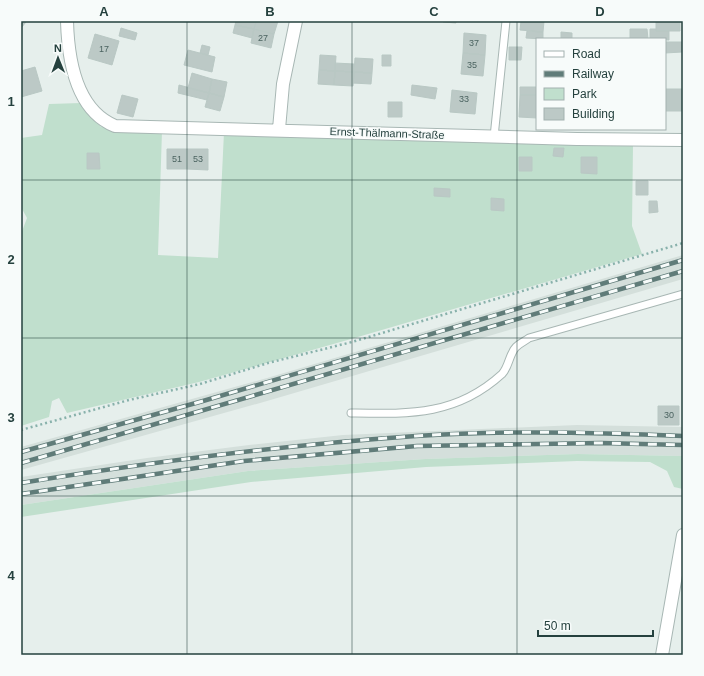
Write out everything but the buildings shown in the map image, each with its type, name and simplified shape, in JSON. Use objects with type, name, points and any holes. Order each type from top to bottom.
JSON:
[{"type":"street","name":"Ernst-Thälmann-Straße","points":[[67,21],[69,51],[80,88],[90,106],[104,121],[115,126],[279,129],[494,137],[683,140]]},
{"type":"street","points":[[279,129],[283,84],[296,21]]},
{"type":"street","points":[[662,655],[683,535]]},
{"type":"lane","points":[[494,137],[506,21]]},
{"type":"lane","points":[[351,413],[406,414],[444,407],[459,402],[489,385],[504,372],[516,347],[529,338],[683,294]]},
{"type":"path","points":[[21,430],[129,400],[200,384],[268,362],[352,342],[683,243]]},
{"type":"shaded area","points":[[683,255],[683,279],[267,401],[21,470],[21,447],[267,378]]},
{"type":"shaded area","points":[[577,425],[683,427],[683,456],[578,454],[425,459],[248,471],[21,505],[21,477],[147,458],[343,435]]},
{"type":"green space","points":[[81,103],[101,127],[162,131],[158,255],[218,258],[224,132],[633,145],[632,226],[642,254],[199,382],[67,413],[59,398],[52,401],[49,417],[21,426],[21,234],[27,218],[21,207],[21,138],[42,135],[49,104]]},
{"type":"green space","points":[[578,454],[683,456],[683,489],[674,487],[667,471],[650,462],[577,461],[426,467],[251,482],[21,517],[21,505],[248,471],[425,459]]},
{"type":"railway","points":[[21,452],[203,401],[683,260]]},
{"type":"railway","points":[[21,463],[683,271]]},
{"type":"railway","points":[[21,483],[119,468],[267,449],[416,436],[550,432],[683,436]]},
{"type":"railway","points":[[21,494],[244,461],[417,446],[601,443],[683,445]]}]
